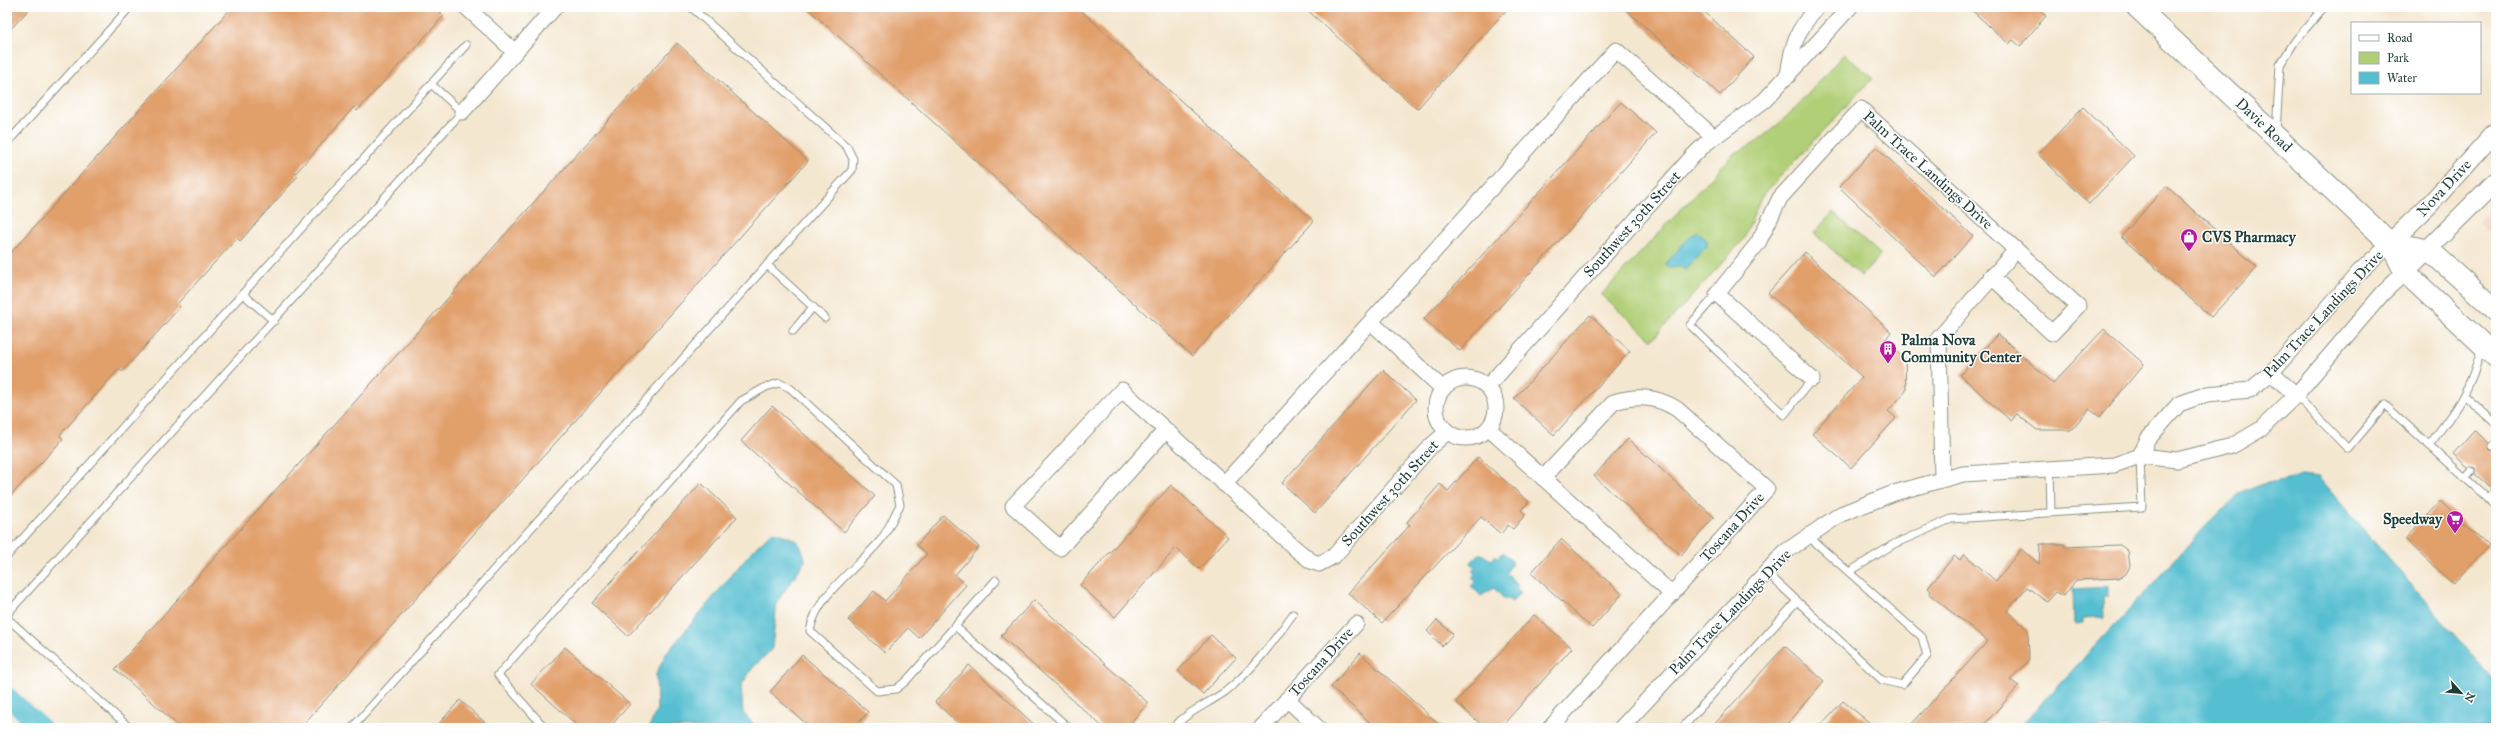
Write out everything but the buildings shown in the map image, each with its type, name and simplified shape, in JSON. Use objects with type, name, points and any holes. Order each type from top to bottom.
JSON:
[{"type":"main road","name":"Davie Road","points":[[2137,7],[2390,243],[2405,272],[2489,350]]},
{"type":"main road","points":[[2390,243],[2428,250],[2496,310]]},
{"type":"street","points":[[466,7],[515,52]]},
{"type":"street","points":[[462,112],[555,7]]},
{"type":"street","points":[[1788,76],[1792,46],[1796,34],[1817,7]]},
{"type":"street","name":"Southwest 30th Street","points":[[1488,386],[1687,162],[1714,137],[1765,100],[1788,76],[1843,9]]},
{"type":"street","points":[[1166,430],[1060,548],[1013,506],[1122,390],[1166,430],[1224,484],[1616,50],[1714,137]]},
{"type":"street","name":"Palm Trace Landings Drive","points":[[1717,294],[1758,243],[1780,198],[1861,109],[2078,306],[2052,334],[1991,276]]},
{"type":"street","name":"Nova Drive","points":[[2390,243],[2430,204],[2496,131]]},
{"type":"street","points":[[2405,272],[2496,181]]},
{"type":"street","name":"Palm Trace Landings Drive","points":[[2140,456],[2148,439],[2179,404],[2207,394],[2250,390],[2271,373],[2360,272],[2390,243]]},
{"type":"street","points":[[1942,479],[1939,338],[1991,276],[2016,250]]},
{"type":"street","name":"Palm Trace Landings Drive","points":[[1621,728],[1785,552],[1841,514],[1894,493],[1963,474],[2114,465],[2140,456],[2177,460],[2232,446],[2262,429],[2296,395],[2383,293],[2405,272]]},
{"type":"street","points":[[1717,294],[1812,378]]},
{"type":"street","points":[[1371,322],[1443,389]]},
{"type":"street","points":[[2271,373],[2296,395]]},
{"type":"street","points":[[1461,378],[1471,378],[1488,386],[1494,396],[1497,407],[1494,419],[1488,428],[1479,436],[1468,438],[1457,437],[1447,432],[1440,424],[1436,405],[1443,389],[1452,381],[1461,378]]},
{"type":"street","name":"Toscana Drive","points":[[1543,478],[1614,402],[1625,399],[1653,398],[1663,400],[1677,409],[1767,489],[1550,728]]},
{"type":"street","points":[[1488,428],[1672,594]]},
{"type":"street","name":"Southwest 30th Street","points":[[1224,484],[1311,561],[1319,564],[1334,556],[1431,446],[1447,432]]},
{"type":"street","name":"Toscana Drive","points":[[1261,728],[1356,624]]},
{"type":"street","name":"Toscana Drive","points":[[1287,699],[1318,728]]},
{"type":"lane","points":[[7,143],[130,7]]},
{"type":"lane","points":[[352,728],[852,170],[853,159],[847,147],[691,7]]},
{"type":"lane","points":[[2276,136],[2280,65],[2295,41],[2324,7]]},
{"type":"lane","points":[[7,556],[466,45]]},
{"type":"lane","points":[[7,614],[462,112],[432,84]]},
{"type":"lane","points":[[767,265],[825,318]]},
{"type":"lane","points":[[243,294],[274,321]]},
{"type":"lane","points":[[1717,294],[1690,325],[1784,415],[1812,378]]},
{"type":"lane","points":[[793,330],[813,307]]},
{"type":"lane","points":[[2428,445],[2465,396],[2477,366],[2489,350]]},
{"type":"lane","points":[[546,728],[498,675],[742,401],[766,387],[779,383],[790,388],[896,484],[900,505],[880,541],[830,594],[813,617],[810,631],[877,691],[896,689],[906,681],[996,580]]},
{"type":"lane","points":[[2296,395],[2348,449],[2385,405],[2496,506]]},
{"type":"lane","points":[[2465,396],[2496,424]]},
{"type":"lane","points":[[1849,572],[1894,544],[1951,519],[2142,507],[2140,456]]},
{"type":"lane","points":[[2050,468],[2051,513]]},
{"type":"lane","points":[[2465,478],[2472,471]]},
{"type":"lane","points":[[2488,498],[2494,491]]},
{"type":"lane","points":[[1766,572],[1882,680],[1902,685],[1928,656],[1922,637],[1808,536]]},
{"type":"lane","points":[[1682,728],[1797,601]]},
{"type":"lane","points":[[1174,728],[1183,717],[1226,691],[1265,653],[1293,614]]},
{"type":"lane","points":[[7,618],[130,728]]},
{"type":"lane","points":[[955,626],[1069,728]]},
{"type":"shaded area","points":[[2496,203],[2496,239],[2478,222]]},
{"type":"green space","points":[[1844,54],[1873,78],[1761,197],[1744,239],[1652,340],[1601,295],[1733,154],[1765,135],[1779,123],[1793,110]]},
{"type":"green space","points":[[1833,212],[1881,255],[1861,276],[1814,233]]},
{"type":"water","points":[[1697,232],[1707,240],[1707,247],[1697,256],[1685,271],[1681,267],[1668,268],[1665,264],[1693,234]]},
{"type":"water","points":[[2302,476],[2319,478],[2496,683],[2496,728],[2019,728],[2218,513],[2243,492],[2263,484]]},
{"type":"water","points":[[772,532],[795,540],[799,543],[804,554],[805,561],[777,602],[772,649],[752,669],[741,686],[743,713],[758,728],[649,728],[657,709],[656,674],[666,654],[750,553]]},
{"type":"water","points":[[1503,552],[1513,562],[1506,573],[1518,585],[1516,587],[1521,592],[1512,602],[1507,598],[1505,600],[1494,588],[1481,596],[1471,586],[1476,581],[1472,578],[1475,574],[1472,571],[1475,568],[1470,563],[1480,553],[1491,560],[1496,555],[1498,558]]},
{"type":"water","points":[[2108,587],[2108,596],[2103,597],[2104,618],[2083,619],[2083,623],[2074,624],[2073,589]]},
{"type":"waterway","points":[[7,696],[42,728]]},
{"type":"place","name":"CVS Pharmacy","points":[[2189,252]]},
{"type":"place","name":"Palma Nova Community Center","points":[[1888,364]]},
{"type":"place","name":"Speedway","points":[[2455,534]]}]
